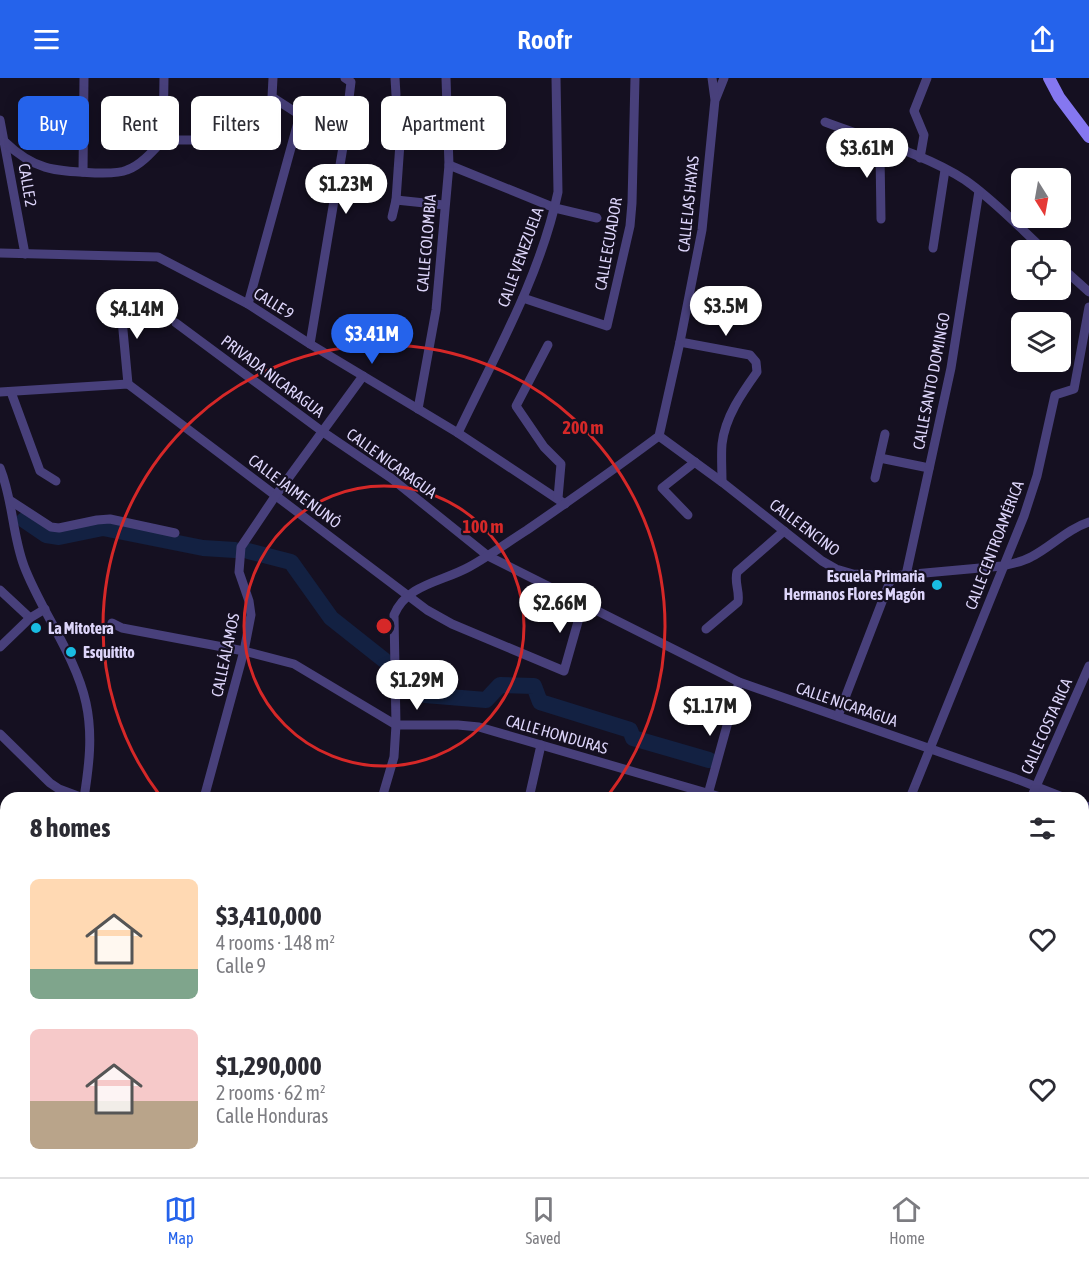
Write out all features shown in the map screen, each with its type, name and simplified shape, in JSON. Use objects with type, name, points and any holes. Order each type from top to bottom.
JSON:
[{"type":"main road","points":[[1049,78],[1059,98],[1089,137]]},
{"type":"street","points":[[83,172],[84,78]]},
{"type":"street","points":[[164,78],[164,96]]},
{"type":"street","points":[[273,78],[272,97],[293,110]]},
{"type":"street","points":[[395,78],[396,95]]},
{"type":"street","name":"CALLE COLOMBIA","points":[[418,410],[436,310],[449,165],[446,78]]},
{"type":"street","name":"CALLE VENEZUELA","points":[[458,433],[523,298],[555,208],[558,192],[556,78]]},
{"type":"street","name":"CALLE ECUADOR","points":[[523,298],[607,326],[631,214],[635,78]]},
{"type":"street","name":"CALLE LAS HAYAS","points":[[659,436],[702,230],[715,100],[712,78]]},
{"type":"street","points":[[715,100],[724,78]]},
{"type":"street","points":[[920,158],[924,135],[914,111],[927,78]]},
{"type":"street","points":[[347,96],[348,80]]},
{"type":"street","name":"CALLE 2","points":[[0,120],[25,254]]},
{"type":"street","points":[[825,122],[920,158],[964,179],[1033,240]]},
{"type":"street","points":[[248,304],[293,140]]},
{"type":"street","points":[[5,142],[17,154],[37,165],[58,171],[111,173],[127,171],[152,150]]},
{"type":"street","points":[[881,219],[880,154],[883,144]]},
{"type":"street","points":[[310,345],[342,150]]},
{"type":"street","points":[[392,217],[396,200],[400,150]]},
{"type":"street","points":[[449,165],[555,208],[597,218]]},
{"type":"street","points":[[933,248],[945,170]]},
{"type":"street","name":"CALLE SANTO DOMINGO","points":[[906,575],[951,368],[979,191]]},
{"type":"street","points":[[396,200],[444,205]]},
{"type":"street","name":"CALLE 9","points":[[0,253],[158,257],[248,304],[310,345],[458,433],[562,501]]},
{"type":"street","points":[[1071,276],[1089,292]]},
{"type":"street","points":[[0,392],[128,384],[120,298]]},
{"type":"street","name":"CALLE CENTROAMÉRICA","points":[[912,792],[1024,516],[1037,476],[1055,395],[1074,389],[1089,307]]},
{"type":"street","name":"PRIVADA NICARAGUA","points":[[176,323],[323,432]]},
{"type":"street","points":[[680,342],[750,355],[756,362],[757,372],[730,417],[722,443],[722,482]]},
{"type":"street","points":[[548,345],[516,406],[544,447],[561,464],[562,501]]},
{"type":"street","name":"CALLE ÁLAMOS","points":[[206,792],[244,651],[250,615],[249,600],[239,572],[241,547],[363,376]]},
{"type":"street","name":"CALLE JAIME NUNÓ","points":[[128,384],[427,610],[452,624],[564,671],[583,604]]},
{"type":"street","points":[[11,392],[40,471],[56,481]]},
{"type":"street","name":"CALLE NICARAGUA","points":[[323,432],[391,478],[488,556],[739,682],[1049,792]]},
{"type":"street","points":[[875,478],[885,434]]},
{"type":"street","points":[[384,792],[394,757],[396,725],[394,615],[399,603],[408,594],[468,568],[488,556],[562,501],[659,436]]},
{"type":"street","name":"CALLE ENCINO","points":[[659,436],[722,482],[822,561],[836,569],[853,574],[892,576],[1002,566],[1032,557],[1075,528],[1089,522]]},
{"type":"street","points":[[880,458],[929,468]]},
{"type":"street","points":[[688,515],[662,488],[694,462]]},
{"type":"street","points":[[0,468],[11,501],[18,549],[24,566],[78,677],[86,701],[91,746],[85,792]]},
{"type":"street","points":[[11,501],[51,527],[59,528],[110,519],[175,533]]},
{"type":"street","points":[[706,629],[738,602],[736,572],[784,531]]},
{"type":"street","points":[[838,716],[892,576]]},
{"type":"street","points":[[0,590],[30,618]]},
{"type":"street","points":[[0,647],[30,618],[45,609]]},
{"type":"street","points":[[50,620],[61,616]]},
{"type":"street","points":[[112,623],[122,628],[244,651],[294,664],[396,725]]},
{"type":"street","name":"CALLE COSTA RICA","points":[[1033,792],[1089,666]]},
{"type":"street","points":[[709,792],[739,682]]},
{"type":"street","name":"CALLE HONDURAS","points":[[396,725],[479,727],[695,792]]},
{"type":"street","points":[[0,734],[50,783],[67,792]]},
{"type":"street","points":[[530,792],[541,745]]},
{"type":"waterway","points":[[24,520],[46,535],[59,537],[103,528],[203,548],[235,550]]},
{"type":"waterway","points":[[248,551],[291,562],[331,618],[384,660]]},
{"type":"waterway","points":[[402,679],[425,695],[486,700],[500,685],[534,686],[540,702],[630,730],[633,738],[709,760]]},
{"type":"place","name":"Escuela Primaria Hermanos Flores Magón","points":[[937,585]]},
{"type":"place","name":"La Mitotera","points":[[36,628]]},
{"type":"place","name":"Esquitito","points":[[71,652]]}]
